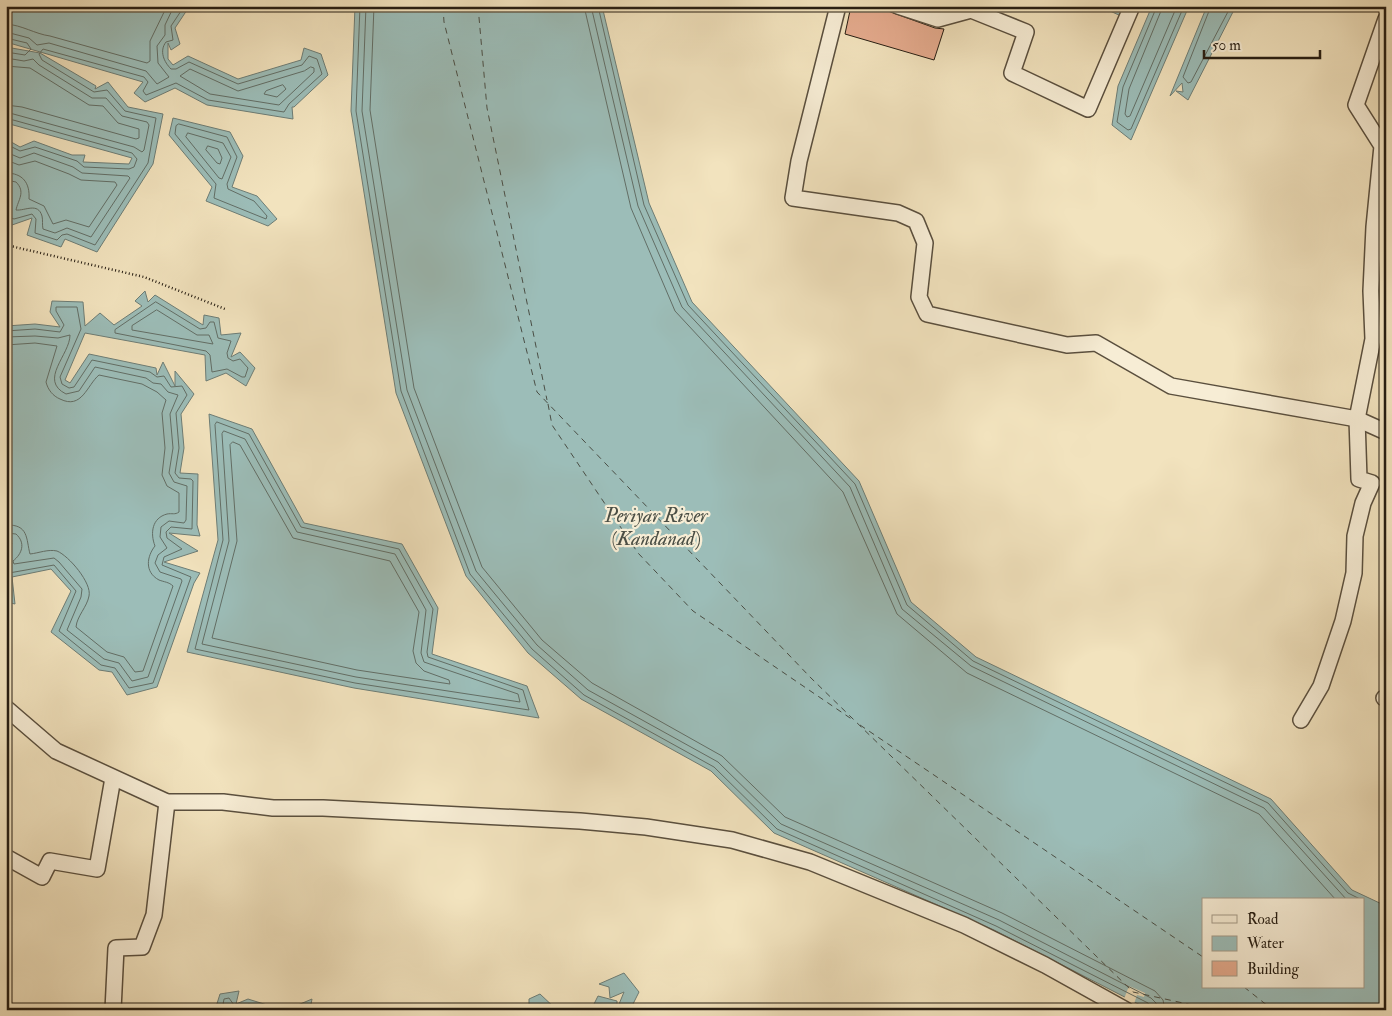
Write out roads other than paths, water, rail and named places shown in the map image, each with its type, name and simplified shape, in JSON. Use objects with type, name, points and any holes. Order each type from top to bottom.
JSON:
[{"type":"street","points":[[838,6],[799,161],[793,198],[898,214],[916,221],[925,243],[919,298],[927,314],[1067,345],[1096,343],[1171,386],[1358,419],[1386,432]]},
{"type":"street","points":[[898,6],[938,19],[971,10],[1026,32],[1012,73],[1088,109],[1132,6]]},
{"type":"street","points":[[1301,720],[1321,686],[1343,621],[1354,573],[1355,536],[1363,503],[1372,483],[1359,479],[1358,419],[1373,339],[1372,272],[1382,146],[1356,105],[1386,19]]},
{"type":"street","points":[[6,708],[56,751],[167,802],[223,802],[273,808],[332,809],[580,822],[646,827],[732,840],[810,862],[964,925],[1045,965],[1126,1010]]},
{"type":"street","points":[[6,858],[42,877],[50,862],[97,869],[113,778]]},
{"type":"street","points":[[113,1010],[116,948],[142,947],[154,915],[167,802]]},
{"type":"water","points":[[6,6],[184,6],[187,10],[175,28],[180,44],[171,50],[168,43],[168,59],[173,65],[188,56],[238,79],[301,60],[304,48],[321,54],[328,75],[292,107],[293,119],[207,105],[175,88],[145,102],[134,93],[143,82],[6,42]]},
{"type":"water","name":"Periyar River (Kandanad)","points":[[355,6],[602,6],[649,203],[692,302],[859,481],[911,602],[976,657],[1271,799],[1352,890],[1386,906],[1386,1010],[1150,1010],[994,930],[774,833],[711,771],[581,699],[528,653],[466,576],[396,393],[351,111]]},
{"type":"water","points":[[1099,6],[1137,6],[1132,21]]},
{"type":"water","points":[[1152,6],[1189,6],[1131,140],[1112,125],[1118,86]]},
{"type":"water","points":[[1207,6],[1236,6],[1188,100],[1176,91],[1183,92],[1182,83],[1170,96]]},
{"type":"water","points":[[6,47],[40,53],[96,86],[95,89],[108,82],[128,107],[163,114],[153,164],[97,252],[65,239],[61,247],[27,235],[32,218],[12,225],[6,219],[6,204],[11,192],[6,191],[6,139],[20,147],[34,141],[72,155],[85,155],[83,162],[129,164],[132,158],[6,123]]},
{"type":"water","points":[[173,118],[230,132],[243,156],[232,187],[257,196],[277,219],[268,226],[206,201],[212,187],[169,135]]},
{"type":"water","points":[[145,291],[148,302],[155,295],[203,325],[204,315],[219,318],[221,335],[241,333],[231,357],[240,352],[255,368],[246,386],[226,373],[206,381],[205,355],[85,333],[65,380],[70,383],[89,354],[156,368],[157,375],[163,362],[175,386],[175,371],[194,394],[181,414],[184,448],[180,473],[198,474],[197,525],[200,536],[169,533],[198,551],[164,562],[200,573],[194,583],[157,687],[127,695],[112,672],[99,670],[51,632],[71,591],[51,569],[12,577],[15,604],[6,602],[6,554],[12,543],[6,546],[6,326],[35,324],[60,327],[50,312],[52,301],[83,302],[85,326],[100,313],[114,325],[142,306],[135,301]]},
{"type":"water","points":[[209,414],[252,429],[304,523],[402,544],[438,608],[432,654],[527,686],[539,718],[354,688],[187,652],[218,540]]},
{"type":"water","points":[[624,973],[639,992],[630,1010],[591,1010],[598,996],[617,1001],[617,1009],[624,992],[610,998],[609,987],[599,984]]},
{"type":"water","points":[[239,991],[236,1004],[248,999],[283,1010],[215,1010],[220,994]]},
{"type":"water","points":[[540,994],[557,1010],[529,1010],[529,999]]},
{"type":"water","points":[[312,999],[310,1010],[286,1010]]}]
